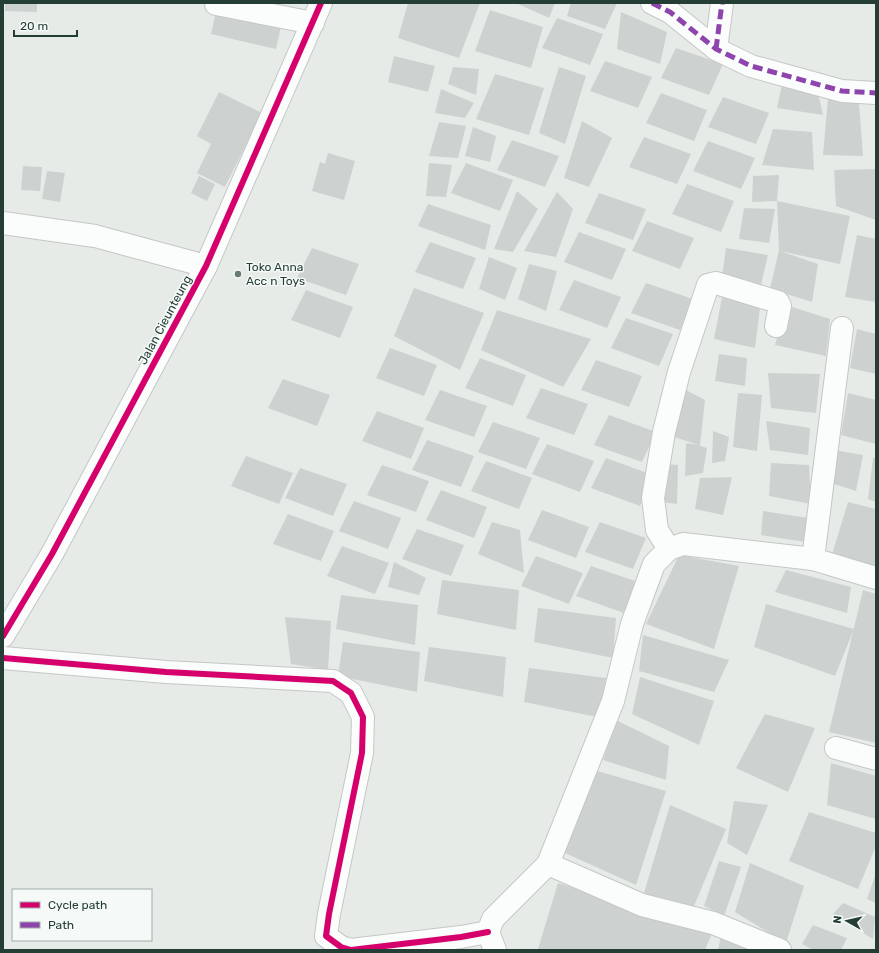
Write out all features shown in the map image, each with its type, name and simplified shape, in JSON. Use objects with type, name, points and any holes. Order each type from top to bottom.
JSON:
[{"type":"street","name":"Jalan Cieunteung","points":[[3,636],[52,554],[206,266],[321,3]]},
{"type":"street","points":[[652,3],[670,12],[716,49],[751,66],[788,78],[842,91],[876,93]]},
{"type":"street","points":[[716,49],[722,3]]},
{"type":"street","points":[[216,4],[313,23]]},
{"type":"street","points":[[3,223],[95,236],[206,266]]},
{"type":"street","points":[[669,549],[657,530],[653,498],[664,432],[679,372],[708,285],[716,283],[778,302],[780,306],[776,326]]},
{"type":"street","points":[[812,559],[842,328]]},
{"type":"street","points":[[3,658],[166,672],[333,681],[351,693],[362,717],[362,753],[323,943],[341,946],[351,950],[461,937],[492,941],[493,919],[548,864],[612,701],[632,624],[644,589],[654,564],[669,549],[683,544],[812,559],[876,578]]},
{"type":"street","points":[[836,748],[876,759]]},
{"type":"street","points":[[548,864],[642,905],[713,923],[780,950]]},
{"type":"building","points":[[5,3],[37,3],[37,12],[5,11]]},
{"type":"building","points":[[408,3],[480,3],[459,58],[398,38]]},
{"type":"building","points":[[516,3],[555,3],[549,18]]},
{"type":"building","points":[[571,3],[617,3],[605,29],[567,16]]},
{"type":"building","points":[[217,7],[282,22],[276,49],[211,34]]},
{"type":"building","points":[[490,10],[543,27],[531,68],[475,51]]},
{"type":"building","points":[[621,12],[667,32],[660,64],[617,49]]},
{"type":"building","points":[[557,18],[603,34],[590,65],[542,48]]},
{"type":"building","points":[[676,48],[723,64],[709,95],[661,78]]},
{"type":"building","points":[[394,56],[435,66],[428,92],[388,82]]},
{"type":"building","points":[[605,61],[652,77],[638,108],[590,91]]},
{"type":"building","points":[[453,67],[479,69],[476,95],[448,84]]},
{"type":"building","points":[[559,67],[586,76],[565,144],[539,133]]},
{"type":"building","points":[[495,74],[544,88],[529,135],[476,119]]},
{"type":"building","points":[[782,84],[818,93],[823,115],[777,108]]},
{"type":"building","points":[[441,89],[474,103],[465,118],[435,113]]},
{"type":"building","points":[[219,92],[262,113],[225,187],[197,173],[211,144],[197,136]]},
{"type":"building","points":[[661,93],[707,110],[694,141],[646,123]]},
{"type":"building","points":[[723,97],[769,113],[756,144],[708,127]]},
{"type":"building","points":[[828,98],[859,103],[863,156],[823,155]]},
{"type":"building","points":[[582,121],[612,138],[589,187],[564,178]]},
{"type":"building","points":[[439,122],[466,126],[458,158],[429,156]]},
{"type":"building","points":[[473,127],[496,136],[490,162],[465,156]]},
{"type":"building","points":[[773,129],[812,132],[814,170],[762,165]]},
{"type":"building","points":[[644,137],[691,154],[677,184],[629,167]]},
{"type":"building","points":[[512,140],[559,156],[545,187],[497,170]]},
{"type":"building","points":[[708,141],[755,158],[741,189],[693,171]]},
{"type":"building","points":[[328,153],[355,161],[344,200],[312,191],[320,162],[325,164]]},
{"type":"building","points":[[429,163],[452,165],[446,197],[426,196]]},
{"type":"building","points":[[466,163],[513,180],[500,211],[451,193]]},
{"type":"building","points":[[23,166],[42,167],[40,191],[21,190]]},
{"type":"building","points":[[876,169],[876,220],[836,206],[834,170]]},
{"type":"building","points":[[47,171],[65,173],[60,202],[42,199]]},
{"type":"building","points":[[779,175],[777,201],[752,202],[753,176]]},
{"type":"building","points":[[199,176],[215,184],[207,201],[191,193]]},
{"type":"building","points":[[687,184],[734,201],[721,232],[672,214]]},
{"type":"building","points":[[517,191],[538,209],[513,252],[494,249]]},
{"type":"building","points":[[557,192],[573,209],[556,257],[524,251]]},
{"type":"building","points":[[599,193],[646,209],[633,240],[585,223]]},
{"type":"building","points":[[777,201],[850,216],[840,264],[780,251],[818,264],[812,302],[770,289],[779,250]]},
{"type":"building","points":[[428,204],[491,225],[485,250],[418,226]]},
{"type":"building","points":[[744,208],[775,209],[769,243],[739,239]]},
{"type":"building","points":[[647,221],[694,238],[680,269],[632,251]]},
{"type":"building","points":[[579,232],[626,249],[612,280],[564,262]]},
{"type":"building","points":[[857,235],[876,239],[876,302],[845,297]]},
{"type":"building","points":[[430,242],[476,258],[463,289],[415,272]]},
{"type":"building","points":[[312,248],[359,264],[346,295],[297,278]]},
{"type":"building","points":[[726,248],[768,255],[760,289],[722,277]]},
{"type":"building","points":[[489,257],[517,268],[505,300],[479,289]]},
{"type":"building","points":[[529,264],[557,271],[546,311],[518,299]]},
{"type":"building","points":[[574,280],[621,297],[607,328],[559,310]]},
{"type":"building","points":[[646,283],[693,299],[680,330],[631,313]]},
{"type":"building","points":[[414,288],[484,313],[460,370],[394,336]]},
{"type":"building","points":[[306,290],[353,307],[340,338],[291,320]]},
{"type":"building","points":[[722,297],[760,308],[755,348],[714,339]]},
{"type":"building","points":[[786,305],[830,319],[826,356],[775,345]]},
{"type":"building","points":[[497,310],[591,339],[563,387],[481,350]]},
{"type":"building","points":[[626,318],[673,334],[659,366],[611,348]]},
{"type":"building","points":[[857,329],[876,334],[876,374],[850,368]]},
{"type":"building","points":[[390,348],[437,365],[424,396],[376,378]]},
{"type":"building","points":[[719,354],[747,358],[745,386],[715,381]]},
{"type":"building","points":[[480,358],[526,375],[513,406],[465,388]]},
{"type":"building","points":[[596,360],[642,376],[629,407],[581,390]]},
{"type":"building","points":[[768,373],[820,374],[816,413],[771,408]]},
{"type":"building","points":[[283,379],[330,395],[317,426],[268,408]]},
{"type":"building","points":[[541,388],[588,404],[574,435],[526,418]]},
{"type":"building","points":[[682,388],[705,400],[700,446],[707,448],[703,473],[685,476],[686,443],[699,445],[668,435]]},
{"type":"building","points":[[440,390],[487,406],[474,437],[425,420]]},
{"type":"building","points":[[738,393],[762,395],[757,451],[733,447]]},
{"type":"building","points":[[848,393],[876,400],[876,444],[841,435]]},
{"type":"building","points":[[377,411],[424,428],[411,459],[362,441]]},
{"type":"building","points":[[609,415],[656,432],[642,462],[594,445]]},
{"type":"building","points":[[766,421],[810,428],[808,455],[770,450]]},
{"type":"building","points":[[493,422],[540,438],[526,469],[478,452]]},
{"type":"building","points":[[713,431],[729,437],[725,461],[712,463]]},
{"type":"building","points":[[427,440],[474,456],[461,487],[412,470]]},
{"type":"building","points":[[547,444],[594,461],[580,492],[532,474]]},
{"type":"building","points":[[834,450],[863,455],[856,491],[831,483]]},
{"type":"building","points":[[246,456],[293,473],[279,504],[231,486]]},
{"type":"building","points":[[606,458],[653,475],[640,506],[591,488]]},
{"type":"building","points":[[873,458],[876,458],[876,502],[868,499]]},
{"type":"building","points":[[486,461],[532,478],[519,509],[471,491]]},
{"type":"building","points":[[771,463],[809,465],[811,504],[769,496]]},
{"type":"building","points":[[664,464],[678,465],[677,504],[663,502]]},
{"type":"building","points":[[382,465],[429,481],[416,512],[367,495]]},
{"type":"building","points":[[300,468],[347,484],[333,516],[285,498]]},
{"type":"building","points":[[732,477],[723,515],[695,509],[700,478]]},
{"type":"building","points":[[441,490],[487,507],[474,538],[426,520]]},
{"type":"building","points":[[354,501],[401,518],[388,549],[339,531]]},
{"type":"building","points":[[848,502],[876,509],[876,569],[831,558]]},
{"type":"building","points":[[542,510],[589,527],[576,558],[528,540]]},
{"type":"building","points":[[763,511],[808,518],[805,542],[761,535]]},
{"type":"building","points":[[288,514],[334,531],[321,561],[273,544]]},
{"type":"building","points":[[492,522],[520,530],[524,573],[478,554]]},
{"type":"building","points":[[600,522],[646,538],[633,569],[585,552]]},
{"type":"building","points":[[417,529],[464,545],[451,576],[402,559]]},
{"type":"building","points":[[342,546],[389,563],[375,594],[327,576]]},
{"type":"building","points":[[679,555],[739,566],[714,649],[646,624]]},
{"type":"building","points":[[536,556],[583,573],[569,604],[521,586]]},
{"type":"building","points":[[394,562],[426,578],[419,595],[388,587]]},
{"type":"building","points":[[591,566],[638,582],[624,613],[576,596]]},
{"type":"building","points":[[786,570],[851,587],[847,613],[775,592]]},
{"type":"building","points":[[442,580],[519,590],[516,630],[437,614]]},
{"type":"building","points":[[863,590],[876,594],[876,743],[829,732]]},
{"type":"building","points":[[341,595],[418,605],[415,645],[336,629]]},
{"type":"building","points":[[766,604],[854,629],[835,676],[754,647]]},
{"type":"building","points":[[538,608],[616,618],[613,658],[534,642]]},
{"type":"building","points":[[285,617],[331,621],[328,670],[291,664]]},
{"type":"building","points":[[643,635],[729,660],[714,692],[639,671]]},
{"type":"building","points":[[343,642],[420,652],[417,692],[338,676]]},
{"type":"building","points":[[429,647],[506,657],[503,697],[424,681]]},
{"type":"building","points":[[529,668],[606,678],[602,718],[524,702]]},
{"type":"building","points":[[640,677],[714,701],[699,745],[632,714]]},
{"type":"building","points":[[765,714],[815,728],[788,792],[736,768]]},
{"type":"building","points":[[616,720],[669,746],[666,780],[603,760]]},
{"type":"building","points":[[831,763],[876,776],[876,819],[827,805]]},
{"type":"building","points":[[594,770],[666,791],[636,885],[565,853]]},
{"type":"building","points":[[734,801],[768,805],[747,855],[727,843]]},
{"type":"building","points":[[670,805],[726,829],[692,911],[644,893]]},
{"type":"building","points":[[809,812],[876,833],[876,846],[858,889],[789,861]]},
{"type":"building","points":[[719,861],[741,867],[724,916],[704,906]]},
{"type":"building","points":[[750,863],[804,886],[786,943],[735,912]]},
{"type":"building","points":[[876,873],[876,903],[867,899]]},
{"type":"building","points":[[558,883],[713,931],[705,950],[540,950],[538,949]]},
{"type":"building","points":[[843,903],[875,917],[873,939],[832,915]]},
{"type":"building","points":[[813,925],[847,938],[841,950],[813,950],[802,944]]},
{"type":"building","points":[[721,936],[757,950],[718,950]]},
{"type":"marked path","points":[[652,3],[670,12],[716,49],[751,66],[842,91],[876,93]]},
{"type":"marked path","points":[[716,49],[722,3]]},
{"type":"cycle path","points":[[3,636],[52,554],[206,266],[321,3]]},
{"type":"cycle path","points":[[3,658],[166,672],[333,681],[351,693],[363,717],[362,753],[329,914],[326,936],[341,947],[351,950],[461,937],[488,932]]},
{"type":"place","name":"Toko Anna Acc n Toys","points":[[238,274]]}]
